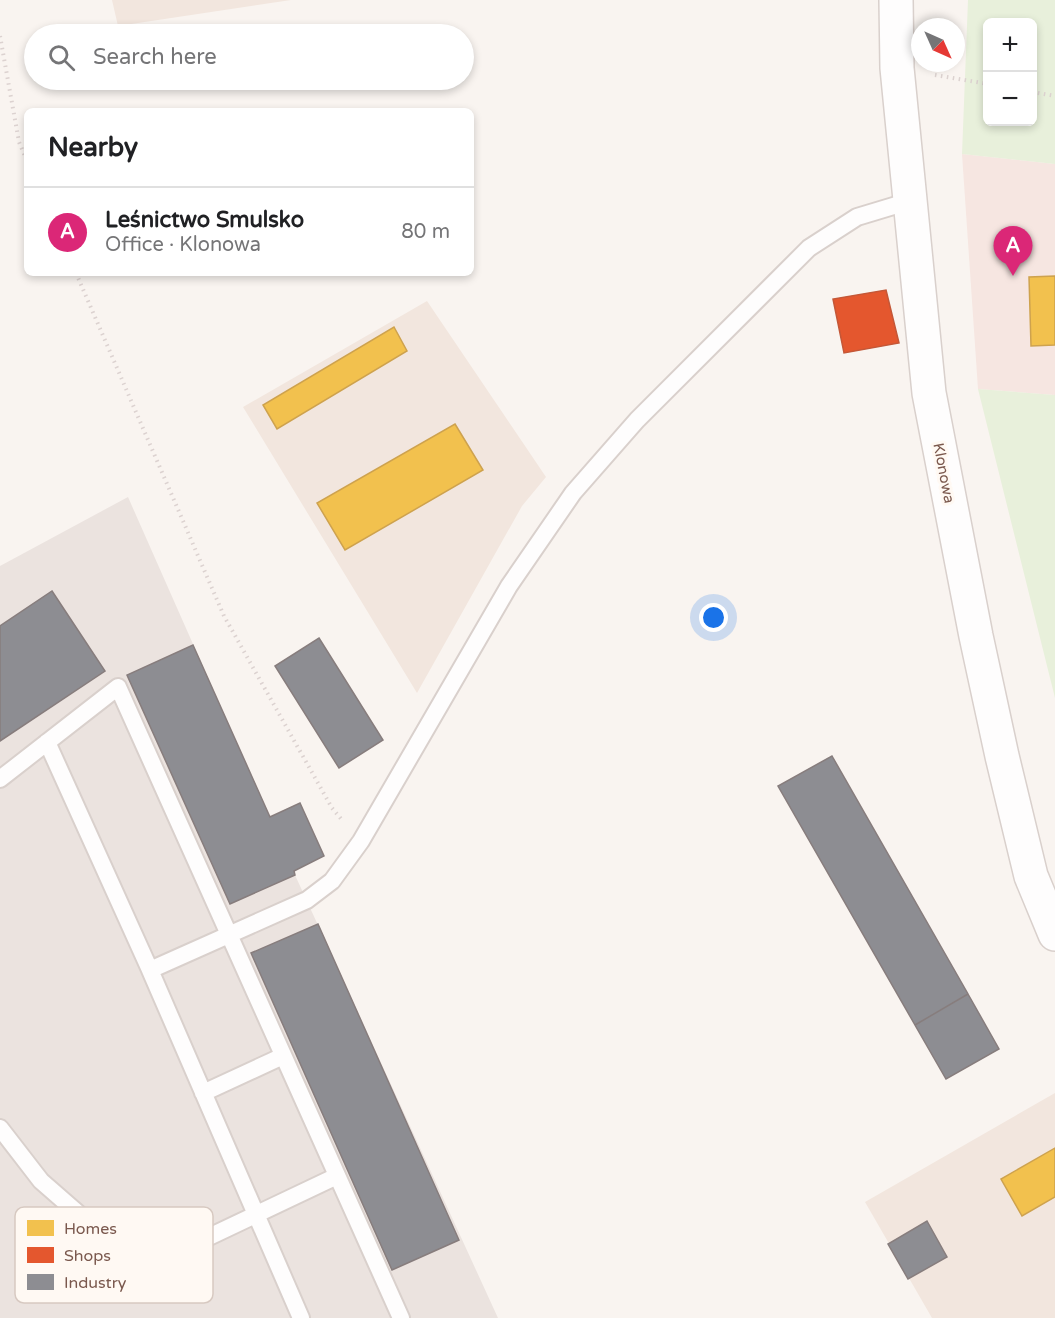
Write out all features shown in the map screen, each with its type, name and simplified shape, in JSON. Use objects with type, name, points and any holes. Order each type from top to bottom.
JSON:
[{"type":"street","name":"Klonowa","points":[[896,0],[897,69],[928,393],[976,636],[1031,876],[1055,934]]},
{"type":"lane","points":[[150,970],[307,900],[332,881],[361,841],[509,586],[573,493],[637,420],[809,248],[857,217],[910,201]]},
{"type":"lane","points":[[0,778],[118,687],[401,1318]]},
{"type":"lane","points":[[47,742],[150,970],[301,1318]]},
{"type":"lane","points":[[203,1093],[283,1056]]},
{"type":"lane","points":[[0,1128],[41,1181],[71,1207]]},
{"type":"lane","points":[[213,1235],[337,1176]]},
{"type":"path","points":[[0,36],[19,142],[24,154]]},
{"type":"path","points":[[897,69],[983,83]]},
{"type":"path","points":[[1037,93],[1055,96]]},
{"type":"path","points":[[77,276],[224,616],[332,808],[361,841]]},
{"type":"shaded area","points":[[112,0],[291,0],[131,24],[118,24]]},
{"type":"shaded area","points":[[962,154],[1055,164],[1055,395],[978,389]]},
{"type":"shaded area","points":[[427,301],[546,477],[522,506],[417,693],[243,407]]},
{"type":"shaded area","points":[[128,497],[269,816],[300,803],[324,856],[294,871],[295,875],[498,1318],[0,1318],[0,566]]},
{"type":"shaded area","points":[[1055,1093],[1055,1318],[932,1318],[865,1202]]},
{"type":"green space","points":[[968,0],[1055,0],[1055,164],[962,154]]},
{"type":"green space","points":[[978,389],[1055,395],[1055,698]]},
{"type":"building: Homes","points":[[1055,276],[1055,345],[1031,346],[1029,277]]},
{"type":"building: Homes","points":[[394,327],[407,351],[277,429],[263,405]]},
{"type":"building: Homes","points":[[455,424],[483,470],[345,550],[317,503]]},
{"type":"building: Homes","points":[[1055,1148],[1055,1197],[1022,1216],[1001,1179]]},
{"type":"building: Shops","points":[[886,290],[899,343],[844,353],[833,299]]},
{"type":"building: Industry","points":[[52,591],[105,671],[0,741],[0,626]]},
{"type":"building: Industry","points":[[319,638],[383,740],[339,768],[275,666]]},
{"type":"building: Industry","points":[[193,645],[270,817],[300,803],[324,856],[294,871],[295,875],[230,904],[127,675]]},
{"type":"building: Industry","points":[[832,756],[968,994],[915,1025],[778,786]]},
{"type":"building: Industry","points":[[318,924],[459,1240],[392,1270],[251,953]]},
{"type":"building: Industry","points":[[968,994],[999,1049],[946,1079],[915,1025]]},
{"type":"building: Industry","points":[[927,1221],[947,1257],[908,1279],[888,1244]]},
{"type":"place","name":"Leśnictwo Smulsko","points":[[1013,276]]}]
